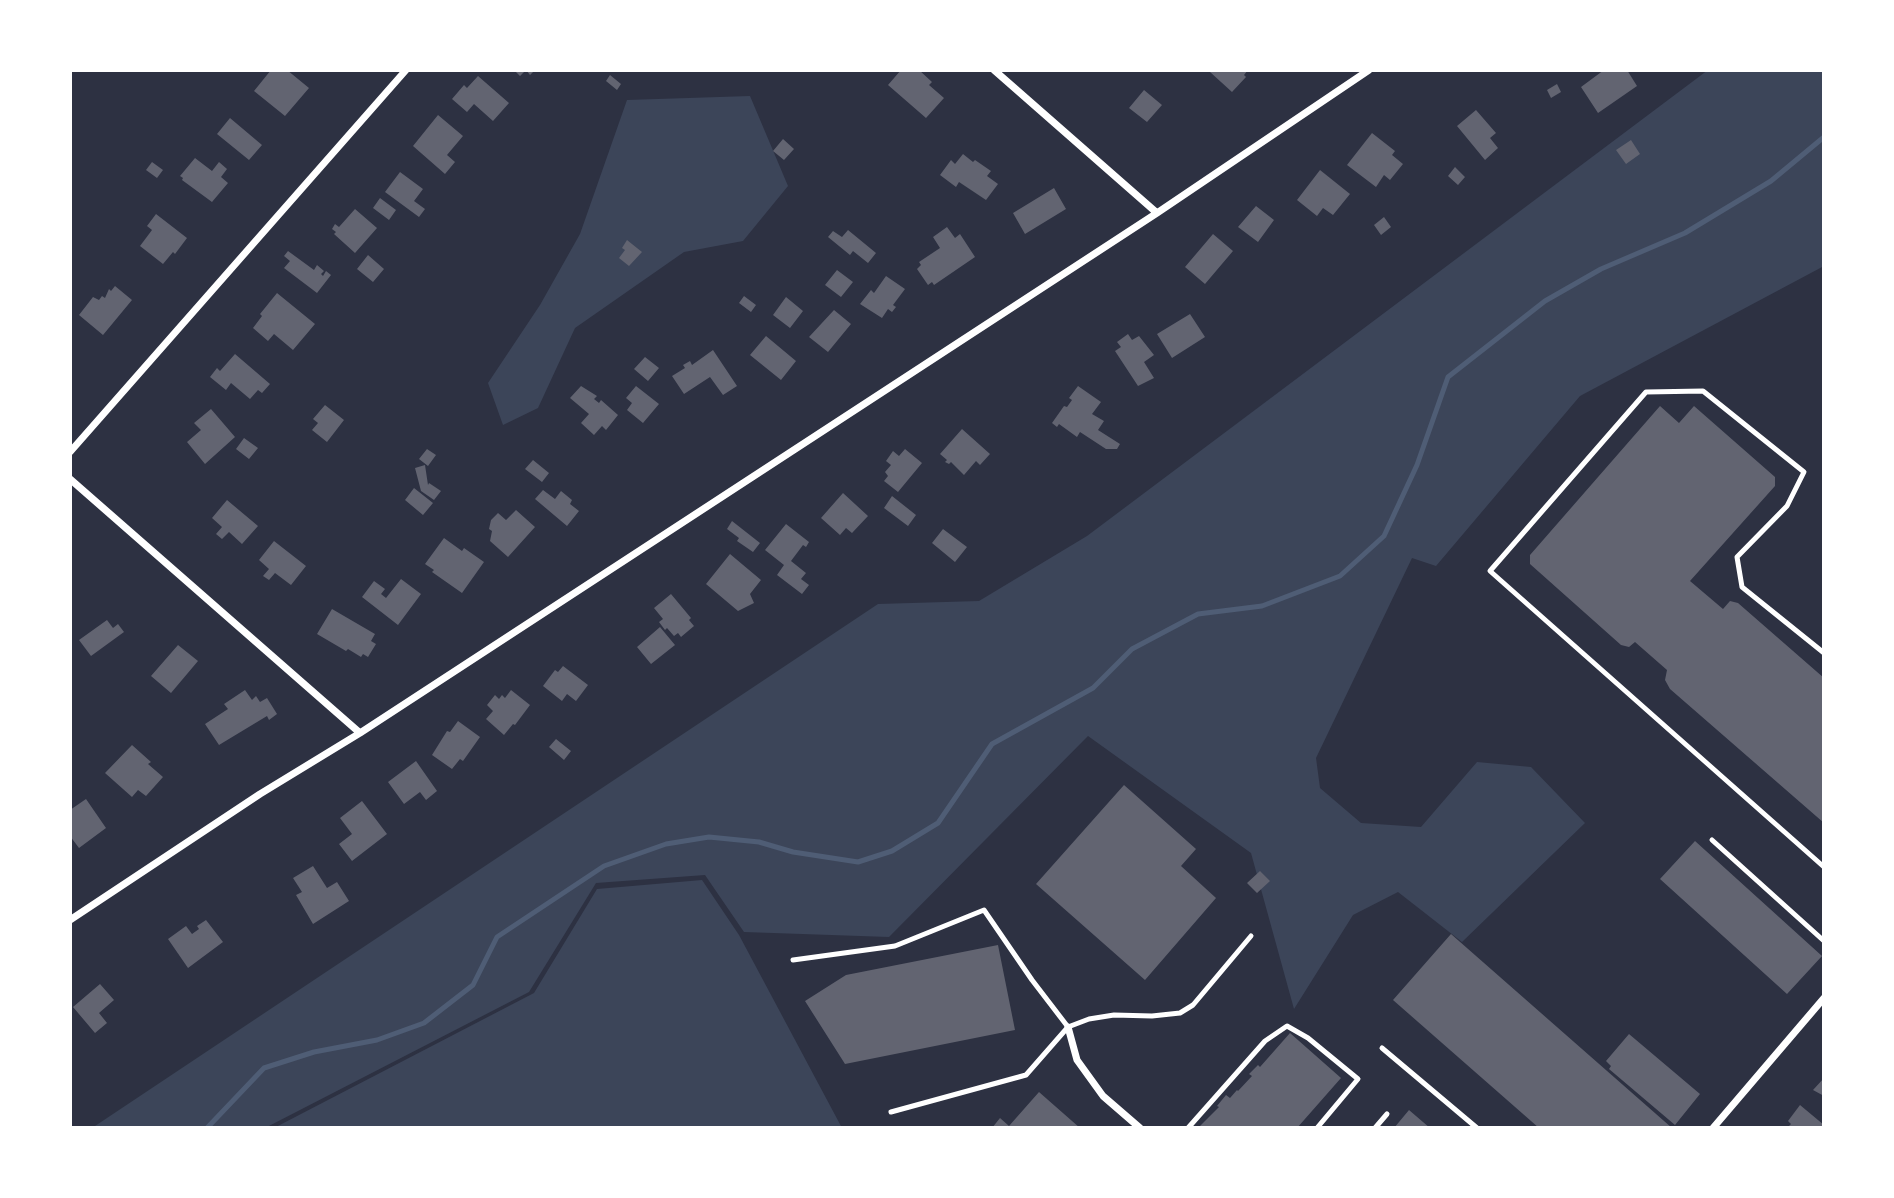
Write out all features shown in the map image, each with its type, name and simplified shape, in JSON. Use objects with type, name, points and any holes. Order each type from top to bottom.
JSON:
[{"type":"street","points":[[70,452],[406,70]]},
{"type":"street","points":[[994,70],[1157,213]]},
{"type":"street","points":[[70,920],[1157,213],[1369,70]]},
{"type":"street","points":[[70,479],[360,733]]},
{"type":"street","points":[[1713,1128],[1824,998]]},
{"type":"street","points":[[1068,1027],[1077,1060],[1104,1096],[1140,1128]]},
{"type":"lane","points":[[1824,653],[1742,587],[1737,557],[1787,506],[1804,472],[1703,391],[1646,392],[1490,571],[1824,867]]},
{"type":"lane","points":[[1712,840],[1824,941]]},
{"type":"lane","points":[[793,960],[895,946],[984,909],[1068,1027]]},
{"type":"lane","points":[[891,1112],[1026,1075],[1068,1027],[1088,1019],[1113,1015],[1152,1016],[1180,1013],[1193,1005],[1251,936]]},
{"type":"lane","points":[[1188,1128],[1265,1041],[1287,1026],[1308,1038],[1358,1079],[1317,1128]]},
{"type":"lane","points":[[1382,1048],[1477,1128]]},
{"type":"lane","points":[[1375,1128],[1387,1114]]},
{"type":"shaded area","points":[[1708,70],[1824,70],[1824,266],[1580,396],[1436,566],[1412,558],[1316,758],[1320,788],[1361,823],[1421,827],[1477,762],[1531,767],[1585,823],[1462,942],[1398,892],[1353,915],[1294,1009],[1251,853],[1088,736],[889,937],[744,932],[705,875],[596,883],[529,992],[265,1128],[92,1128],[878,604],[979,601],[1087,536]]},
{"type":"shaded area","points":[[750,96],[788,186],[743,241],[684,252],[575,328],[538,408],[503,425],[488,383],[540,305],[580,234],[627,100]]},
{"type":"shaded area","points":[[702,880],[739,935],[842,1128],[274,1128],[534,993],[597,889]]},
{"type":"building","points":[[271,70],[287,70],[309,88],[285,116],[254,91]]},
{"type":"building","points":[[514,70],[526,70],[520,76]]},
{"type":"building","points":[[901,70],[919,70],[932,82],[929,85],[944,98],[926,118],[888,85]]},
{"type":"building","points":[[1248,70],[1244,75],[1246,77],[1232,92],[1210,72]]},
{"type":"building","points":[[1604,70],[1627,70],[1637,86],[1598,113],[1581,87]]},
{"type":"building","points":[[610,75],[621,84],[617,90],[606,81]]},
{"type":"building","points":[[478,76],[509,103],[493,121],[474,104],[467,112],[452,99],[464,85],[467,88]]},
{"type":"building","points":[[1557,84],[1561,92],[1551,98],[1547,90]]},
{"type":"building","points":[[1144,90],[1162,105],[1147,122],[1129,108]]},
{"type":"building","points":[[1476,110],[1496,133],[1490,138],[1498,148],[1485,160],[1457,126]]},
{"type":"building","points":[[438,115],[463,136],[447,155],[455,162],[445,174],[413,146]]},
{"type":"building","points":[[230,118],[262,145],[249,160],[217,134]]},
{"type":"building","points":[[1372,133],[1395,151],[1392,155],[1403,164],[1390,180],[1384,175],[1376,187],[1347,165]]},
{"type":"building","points":[[783,139],[794,149],[784,160],[773,151]]},
{"type":"building","points":[[1631,140],[1640,154],[1626,164],[1616,150]]},
{"type":"building","points":[[963,154],[991,171],[987,176],[998,184],[986,200],[959,182],[956,187],[940,175],[951,160],[955,164]]},
{"type":"building","points":[[195,158],[212,171],[219,162],[227,169],[221,177],[228,183],[212,202],[180,176]]},
{"type":"building","points":[[152,162],[163,170],[157,178],[146,170]]},
{"type":"building","points":[[1455,167],[1465,177],[1458,185],[1448,176]]},
{"type":"building","points":[[1320,170],[1350,194],[1333,215],[1323,208],[1317,216],[1297,200]]},
{"type":"building","points":[[400,172],[423,189],[414,201],[425,209],[419,217],[385,192]]},
{"type":"building","points":[[1054,188],[1066,209],[1025,234],[1013,213]]},
{"type":"building","points":[[380,198],[396,210],[389,220],[373,208]]},
{"type":"building","points":[[1256,206],[1274,220],[1258,242],[1238,227]]},
{"type":"building","points":[[355,209],[377,228],[355,253],[332,229],[335,224],[339,227]]},
{"type":"building","points":[[156,214],[187,238],[163,264],[140,246],[152,230],[147,226]]},
{"type":"building","points":[[1384,217],[1391,227],[1381,235],[1374,225]]},
{"type":"building","points":[[947,227],[955,238],[960,234],[975,257],[934,285],[932,282],[928,285],[917,269],[921,265],[919,262],[940,248],[933,237]]},
{"type":"building","points":[[848,230],[876,253],[868,263],[853,251],[850,255],[828,237],[833,231],[842,237]]},
{"type":"building","points":[[1213,234],[1233,251],[1205,284],[1185,267]]},
{"type":"building","points":[[627,240],[642,252],[629,266],[619,258],[625,250],[622,248]]},
{"type":"building","points":[[288,251],[314,270],[317,265],[324,271],[321,274],[323,276],[326,271],[331,275],[317,293],[284,268],[290,261],[284,256]]},
{"type":"building","points":[[368,255],[384,269],[373,282],[357,269]]},
{"type":"building","points":[[837,270],[853,282],[841,297],[825,285]]},
{"type":"building","points":[[886,276],[905,289],[893,305],[896,307],[892,312],[888,309],[882,318],[860,304],[871,290],[874,293]]},
{"type":"building","points":[[115,286],[132,300],[103,335],[79,315],[93,297],[99,300],[102,296],[105,298],[109,289],[111,291]]},
{"type":"building","points":[[277,293],[315,324],[293,350],[274,334],[268,341],[253,328],[262,316],[260,314]]},
{"type":"building","points":[[744,296],[756,305],[751,312],[739,303]]},
{"type":"building","points":[[786,297],[803,311],[790,328],[773,315]]},
{"type":"building","points":[[834,310],[851,324],[828,352],[809,337]]},
{"type":"building","points":[[1190,314],[1205,337],[1172,358],[1157,334]]},
{"type":"building","points":[[1128,334],[1132,340],[1139,336],[1154,355],[1144,362],[1154,378],[1138,386],[1115,351],[1121,347],[1117,342]]},
{"type":"building","points":[[766,336],[796,361],[781,380],[750,355]]},
{"type":"building","points":[[713,350],[737,386],[723,395],[710,377],[684,394],[672,376],[685,368],[683,365],[690,361],[692,365]]},
{"type":"building","points":[[235,354],[270,384],[262,393],[258,390],[250,399],[231,383],[226,390],[210,377],[217,368],[220,371]]},
{"type":"building","points":[[645,357],[659,368],[648,381],[634,369]]},
{"type":"building","points":[[581,386],[597,396],[594,399],[599,403],[601,400],[618,415],[606,430],[602,426],[594,435],[581,423],[589,414],[570,398]]},
{"type":"building","points":[[636,386],[659,404],[643,423],[627,410],[632,403],[626,398]]},
{"type":"building","points":[[1078,386],[1101,402],[1092,414],[1104,421],[1098,430],[1120,444],[1117,449],[1106,449],[1080,432],[1077,437],[1059,424],[1057,427],[1052,423],[1072,400],[1069,398]]},
{"type":"building","points":[[325,405],[344,420],[327,442],[312,430],[318,423],[313,419]]},
{"type":"building","points":[[1660,406],[1679,423],[1694,406],[1775,477],[1775,486],[1690,581],[1723,609],[1730,601],[1738,603],[1824,678],[1824,823],[1670,689],[1665,680],[1667,670],[1635,642],[1629,647],[1621,645],[1530,564],[1530,555]]},
{"type":"building","points":[[211,409],[235,437],[205,464],[187,442],[201,430],[194,423]]},
{"type":"building","points":[[962,429],[990,454],[980,465],[976,461],[964,475],[951,462],[945,462],[947,460],[940,454]]},
{"type":"building","points":[[244,438],[258,448],[249,459],[236,449]]},
{"type":"building","points":[[427,449],[436,455],[428,466],[419,459]]},
{"type":"building","points":[[905,449],[922,463],[898,492],[884,481],[888,476],[885,472],[891,465],[886,461],[893,451],[899,456]]},
{"type":"building","points":[[533,460],[549,473],[542,482],[525,469]]},
{"type":"building","points":[[425,465],[428,485],[429,483],[441,491],[434,500],[421,491],[415,468]]},
{"type":"building","points":[[414,488],[433,503],[423,515],[405,500]]},
{"type":"building","points":[[543,490],[555,499],[561,491],[572,500],[570,504],[579,511],[567,526],[535,499]]},
{"type":"building","points":[[843,493],[868,516],[852,533],[846,528],[840,535],[821,518]]},
{"type":"building","points":[[892,496],[916,515],[908,526],[884,508]]},
{"type":"building","points":[[227,500],[258,526],[242,544],[229,532],[222,539],[216,534],[222,527],[212,518]]},
{"type":"building","points":[[516,510],[535,527],[508,557],[490,541],[492,531],[489,529],[491,520],[498,513],[506,520]]},
{"type":"building","points":[[732,521],[760,543],[753,552],[737,541],[739,538],[727,529]]},
{"type":"building","points":[[786,524],[809,542],[806,547],[803,545],[791,561],[806,573],[801,579],[809,585],[802,594],[777,575],[784,565],[765,550]]},
{"type":"building","points":[[943,529],[967,547],[955,562],[932,543]]},
{"type":"building","points":[[444,538],[484,562],[462,593],[425,564]]},
{"type":"building","points":[[274,541],[306,566],[291,585],[275,573],[269,580],[263,576],[269,569],[259,560]]},
{"type":"building","points":[[730,554],[761,580],[750,594],[754,603],[738,611],[706,584]]},
{"type":"building","points":[[401,579],[421,594],[398,625],[362,597],[374,581],[385,589],[381,594],[386,598]]},
{"type":"building","points":[[671,594],[691,618],[689,620],[694,626],[681,637],[678,633],[674,636],[667,628],[665,630],[659,622],[663,619],[654,608]]},
{"type":"building","points":[[332,609],[375,634],[371,641],[376,644],[368,657],[363,654],[361,657],[348,649],[346,651],[317,634]]},
{"type":"building","points":[[107,620],[113,628],[118,624],[124,632],[91,656],[79,640]]},
{"type":"building","points":[[660,627],[675,645],[651,664],[637,647]]},
{"type":"building","points":[[178,645],[198,661],[171,693],[151,676]]},
{"type":"building","points":[[563,666],[588,685],[576,701],[567,694],[562,701],[543,686],[555,670],[558,672]]},
{"type":"building","points":[[245,690],[252,700],[256,696],[260,702],[267,698],[277,714],[269,720],[267,716],[219,745],[205,724],[228,709],[224,704]]},
{"type":"building","points":[[511,690],[530,705],[504,735],[486,719],[493,711],[487,705],[495,695],[499,699],[502,695],[505,698]]},
{"type":"building","points":[[458,721],[480,737],[463,761],[460,759],[452,769],[432,755],[447,731],[450,732]]},
{"type":"building","points":[[556,739],[571,751],[564,760],[549,747]]},
{"type":"building","points":[[132,745],[163,777],[146,796],[138,790],[132,797],[105,773]]},
{"type":"building","points":[[416,761],[437,791],[426,800],[420,792],[404,804],[388,782]]},
{"type":"building","points":[[1124,785],[1196,849],[1181,866],[1216,898],[1145,980],[1036,884]]},
{"type":"building","points":[[86,799],[106,828],[79,848],[70,836],[70,810]]},
{"type":"building","points":[[362,801],[387,834],[352,861],[339,844],[352,834],[340,818]]},
{"type":"building","points":[[1695,841],[1822,956],[1787,994],[1660,879]]},
{"type":"building","points":[[313,866],[327,888],[337,882],[349,901],[313,924],[296,895],[302,892],[293,878]]},
{"type":"building","points":[[1260,871],[1270,881],[1257,893],[1247,883]]},
{"type":"building","points":[[206,920],[223,942],[188,968],[168,939],[186,926],[192,934],[199,929],[197,926]]},
{"type":"building","points":[[1451,934],[1672,1128],[1539,1128],[1393,1000]]},
{"type":"building","points":[[998,945],[1015,1030],[845,1064],[805,1001],[846,975]]},
{"type":"building","points":[[100,984],[114,1000],[99,1013],[107,1023],[95,1033],[73,1007]]},
{"type":"building","points":[[1290,1033],[1341,1078],[1297,1128],[1198,1128],[1219,1107],[1217,1106],[1226,1095],[1230,1098],[1238,1091],[1252,1076],[1249,1074],[1258,1065],[1260,1067]]},
{"type":"building","points":[[1629,1034],[1700,1094],[1675,1125],[1609,1069],[1611,1066],[1606,1061]]},
{"type":"building","points":[[1824,1078],[1824,1096],[1813,1090]]},
{"type":"building","points":[[1039,1092],[1080,1128],[992,1128],[1000,1118],[1009,1126]]},
{"type":"building","points":[[1800,1105],[1824,1125],[1824,1128],[1787,1128],[1791,1124],[1788,1121]]},
{"type":"building","points":[[1409,1110],[1430,1128],[1394,1128]]},
{"type":"waterway","points":[[207,1128],[264,1068],[314,1052],[377,1040],[424,1023],[473,985],[497,937],[604,866],[666,844],[709,837],[759,842],[793,852],[858,862],[892,851],[938,823],[992,744],[1093,688],[1132,649],[1198,614],[1262,606],[1340,576],[1384,536],[1417,465],[1448,377],[1545,301],[1601,269],[1685,233],[1771,181],[1824,137]]}]
